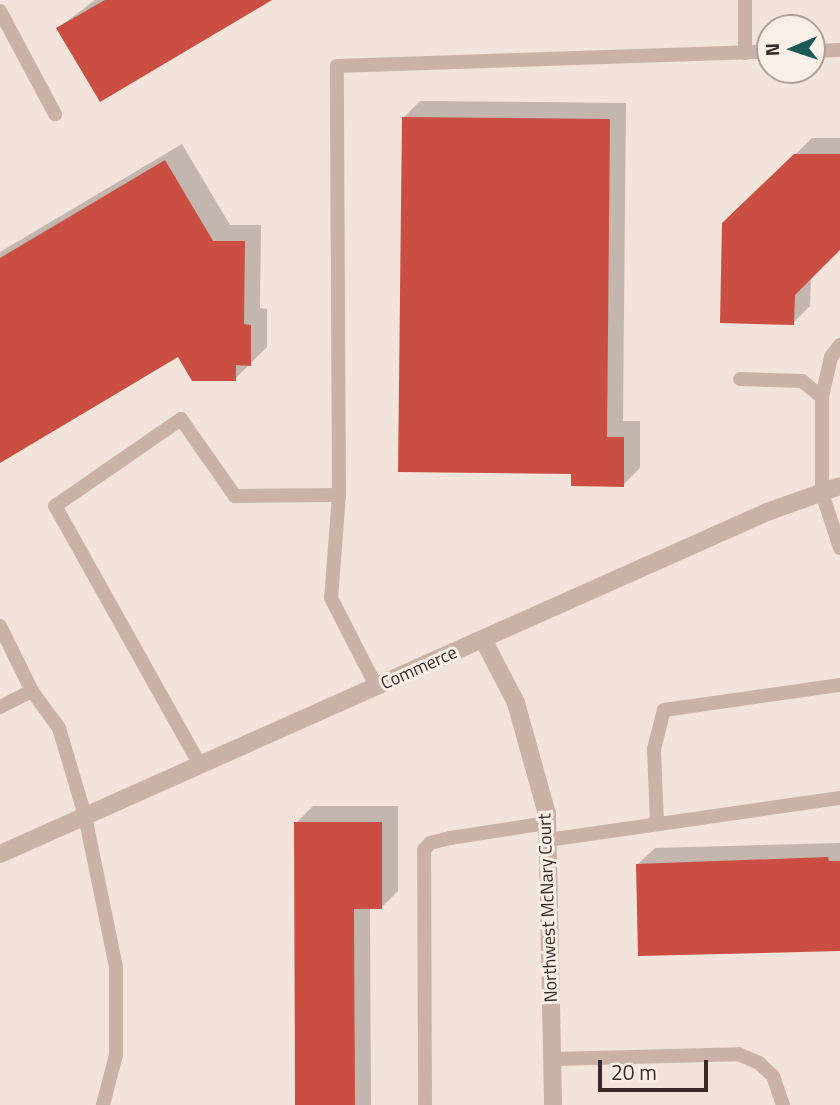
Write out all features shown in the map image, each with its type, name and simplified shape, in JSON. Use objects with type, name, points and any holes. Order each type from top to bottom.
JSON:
[{"type":"street","name":"Commerce","points":[[0,854],[767,512],[840,486]]},
{"type":"street","name":"Northwest McNary Court","points":[[484,639],[516,703],[548,832],[554,1105]]},
{"type":"lane","points":[[745,0],[745,53]]},
{"type":"lane","points":[[0,11],[55,114]]},
{"type":"lane","points":[[376,686],[331,598],[339,495],[337,66],[756,53]]},
{"type":"lane","points":[[840,345],[831,357],[822,397],[822,493],[840,548]]},
{"type":"lane","points":[[740,379],[802,381],[822,397]]},
{"type":"lane","points":[[200,765],[55,506],[181,419],[235,496],[339,495]]},
{"type":"lane","points":[[0,626],[32,691],[59,728],[85,816],[116,967],[116,1055],[103,1105]]},
{"type":"lane","points":[[657,824],[654,749],[664,710],[840,685]]},
{"type":"lane","points":[[0,707],[32,691]]},
{"type":"lane","points":[[425,1105],[424,850],[430,844],[450,838],[657,824],[840,798]]},
{"type":"lane","points":[[553,1059],[738,1054],[760,1063],[773,1076],[783,1105]]},
{"type":"building","points":[[105,0],[272,0],[100,102],[56,28]]},
{"type":"building","points":[[402,117],[610,119],[607,437],[624,437],[624,487],[571,486],[571,474],[398,472]]},
{"type":"building","points":[[794,154],[840,154],[840,250],[795,295],[794,325],[720,323],[722,223]]},
{"type":"building","points":[[165,160],[213,241],[245,241],[244,324],[251,325],[251,366],[236,365],[236,381],[192,381],[178,357],[0,463],[0,258]]},
{"type":"building","points":[[294,822],[382,822],[382,909],[354,909],[355,1105],[295,1105]]},
{"type":"building","points":[[828,857],[829,861],[840,861],[840,951],[638,956],[636,864]]}]
